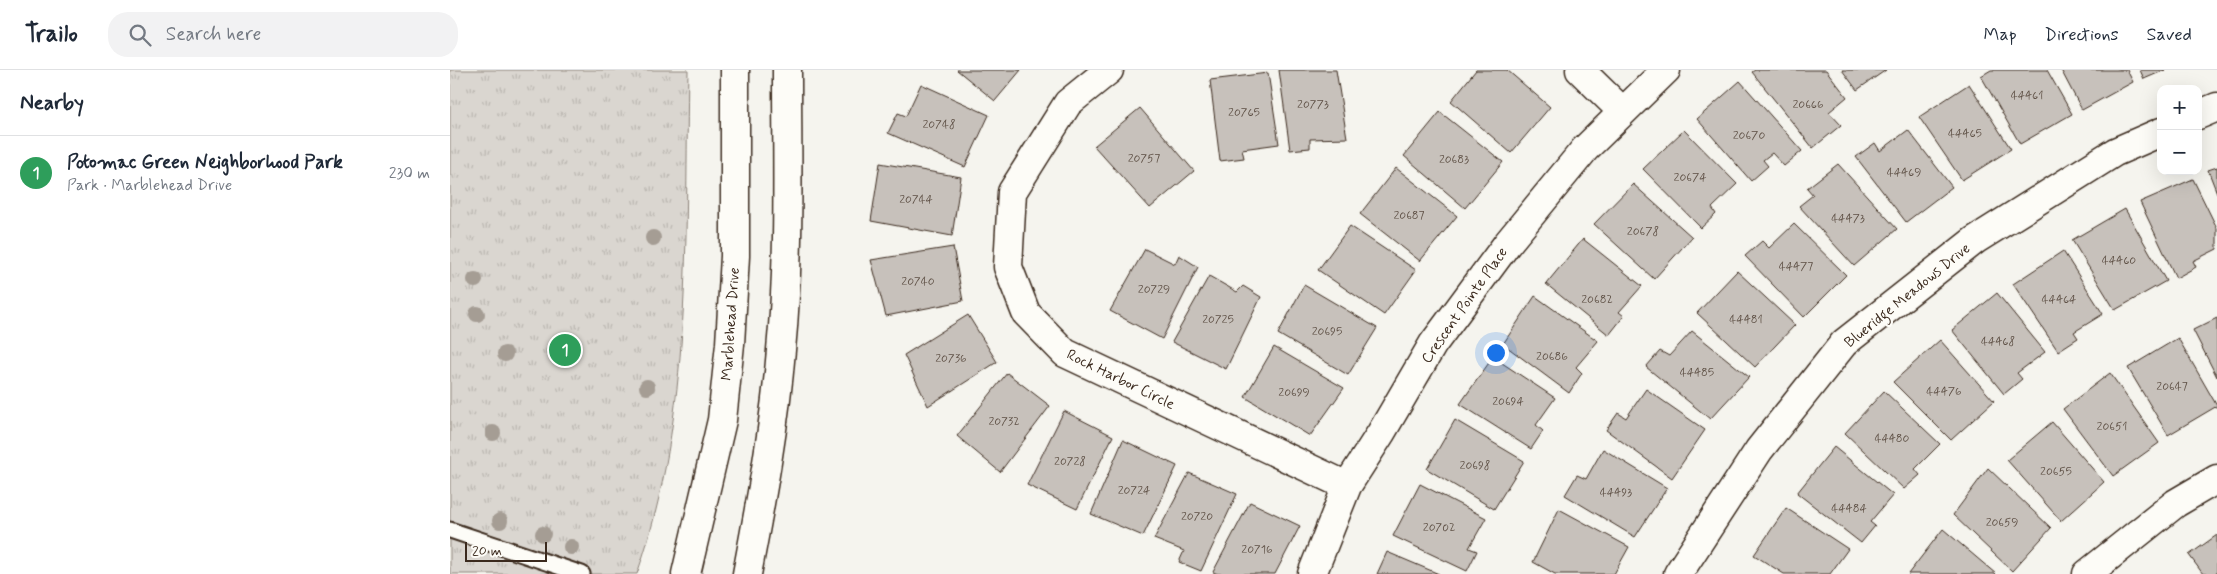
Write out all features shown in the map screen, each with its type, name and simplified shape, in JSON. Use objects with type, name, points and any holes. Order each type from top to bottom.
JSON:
[{"type":"street","name":"Marblehead Drive","points":[[686,574],[722,420],[730,344],[735,256],[735,70]]},
{"type":"street","points":[[747,574],[773,427],[782,348],[786,257],[787,70]]},
{"type":"street","name":"Rock Harbor Circle","points":[[1109,70],[1068,103],[1012,192],[1008,267],[1026,313],[1065,353],[1347,486]]},
{"type":"street","points":[[1580,70],[1622,111]]},
{"type":"street","name":"Crescent Pointe Place","points":[[1312,574],[1347,486],[1381,434],[1433,344],[1507,244],[1585,149],[1666,70]]},
{"type":"street","points":[[2202,113],[2217,107]]},
{"type":"street","name":"Blueridge Meadows Drive","points":[[1678,574],[1759,450],[1844,343],[1975,240],[2115,152],[2157,134]]},
{"type":"street","points":[[2087,574],[2176,504],[2217,479]]},
{"type":"lane","points":[[450,530],[582,574]]},
{"type":"green space","points":[[450,70],[688,70],[685,261],[677,389],[668,451],[655,513],[637,574],[450,574]]},
{"type":"building","points":[[957,70],[1021,70],[995,101]]},
{"type":"building","points":[[1279,70],[1336,70],[1347,138],[1310,139],[1310,148],[1290,150]]},
{"type":"building","points":[[1476,70],[1507,70],[1550,107],[1511,153],[1451,101]]},
{"type":"building","points":[[1755,70],[1826,70],[1847,97],[1829,112],[1841,125],[1813,148],[1752,72]]},
{"type":"building","points":[[1842,70],[1886,70],[1857,90]]},
{"type":"building","points":[[1991,70],[2047,70],[2072,114],[2020,144],[1981,76]]},
{"type":"building","points":[[2061,70],[2127,70],[2133,82],[2082,110]]},
{"type":"building","points":[[2140,70],[2165,70],[2144,79]]},
{"type":"building","points":[[1268,73],[1279,144],[1242,149],[1244,158],[1220,161],[1210,80]]},
{"type":"building","points":[[1740,81],[1802,151],[1784,166],[1772,153],[1763,160],[1768,166],[1751,181],[1697,119]]},
{"type":"building","points":[[921,84],[989,115],[965,167],[888,133],[898,113],[906,116]]},
{"type":"building","points":[[1969,84],[2011,149],[1962,180],[1919,117]]},
{"type":"building","points":[[1140,108],[1194,171],[1150,208],[1094,146]]},
{"type":"building","points":[[1440,112],[1503,162],[1465,208],[1404,156]]},
{"type":"building","points":[[1684,130],[1737,184],[1712,208],[1716,214],[1701,228],[1643,169]]},
{"type":"building","points":[[1908,130],[1952,187],[1906,222],[1856,157],[1875,143],[1880,151]]},
{"type":"building","points":[[880,163],[961,177],[952,236],[871,221]]},
{"type":"building","points":[[1838,164],[1897,229],[1854,266],[1799,206],[1813,195],[1807,188]]},
{"type":"building","points":[[2217,167],[2217,193],[2208,170]]},
{"type":"building","points":[[1396,168],[1457,216],[1420,261],[1360,214]]},
{"type":"building","points":[[2193,179],[2217,228],[2217,249],[2193,261],[2196,267],[2176,278],[2140,202]]},
{"type":"building","points":[[1633,184],[1692,237],[1654,279],[1594,224]]},
{"type":"building","points":[[2125,209],[2166,281],[2115,310],[2072,240]]},
{"type":"building","points":[[1794,224],[1846,275],[1804,317],[1745,256],[1762,241],[1769,248]]},
{"type":"building","points":[[1350,226],[1416,270],[1384,315],[1318,270]]},
{"type":"building","points":[[1583,239],[1642,286],[1619,312],[1624,316],[1609,335],[1546,284]]},
{"type":"building","points":[[953,247],[963,301],[886,316],[871,260]]},
{"type":"building","points":[[1145,249],[1175,264],[1179,255],[1198,267],[1162,339],[1110,311]]},
{"type":"building","points":[[2063,251],[2103,314],[2074,332],[2078,338],[2058,351],[2013,284]]},
{"type":"building","points":[[1737,271],[1795,325],[1755,367],[1697,313]]},
{"type":"building","points":[[1209,276],[1237,292],[1243,286],[1261,297],[1226,369],[1172,342]]},
{"type":"building","points":[[1304,285],[1377,328],[1348,375],[1278,334]]},
{"type":"building","points":[[1997,293],[2045,352],[2017,373],[2022,379],[2004,394],[1952,330]]},
{"type":"building","points":[[1535,296],[1598,341],[1576,367],[1582,373],[1569,393],[1503,344]]},
{"type":"building","points":[[968,315],[997,362],[928,406],[904,355]]},
{"type":"building","points":[[2217,318],[2217,377],[2193,330]]},
{"type":"building","points":[[1692,331],[1749,377],[1710,419],[1646,367],[1660,351],[1669,356]]},
{"type":"building","points":[[2178,338],[2217,406],[2168,435],[2128,368]]},
{"type":"building","points":[[1940,340],[1994,401],[1951,440],[1893,382]]},
{"type":"building","points":[[1274,347],[1344,388],[1310,436],[1245,397]]},
{"type":"building","points":[[1493,357],[1555,398],[1536,425],[1543,431],[1531,449],[1460,404]]},
{"type":"building","points":[[1007,373],[1050,406],[1000,472],[957,436]]},
{"type":"building","points":[[2110,373],[2159,443],[2113,476],[2063,409]]},
{"type":"building","points":[[1646,389],[1705,430],[1672,478],[1606,430],[1618,413],[1626,418]]},
{"type":"building","points":[[1884,391],[1940,444],[1915,469],[1920,475],[1904,489],[1845,433]]},
{"type":"building","points":[[1064,411],[1113,436],[1077,509],[1027,485]]},
{"type":"building","points":[[1455,420],[1524,461],[1494,509],[1427,469]]},
{"type":"building","points":[[2052,422],[2104,482],[2061,521],[2007,460]]},
{"type":"building","points":[[1123,440],[1177,466],[1143,536],[1091,514]]},
{"type":"building","points":[[1834,447],[1893,495],[1870,522],[1875,526],[1861,543],[1797,493]]},
{"type":"building","points":[[1603,449],[1667,488],[1635,537],[1565,495],[1577,475],[1586,479]]},
{"type":"building","points":[[1988,468],[2051,528],[2012,571],[1953,515]]},
{"type":"building","points":[[1189,473],[1237,494],[1201,571],[1179,562],[1184,551],[1154,539]]},
{"type":"building","points":[[1420,484],[1486,518],[1469,548],[1477,551],[1467,571],[1393,536]]},
{"type":"building","points":[[1250,502],[1300,526],[1275,574],[1218,574],[1213,572]]},
{"type":"building","points":[[1786,508],[1848,549],[1830,574],[1784,574],[1754,555]]},
{"type":"building","points":[[1559,509],[1629,547],[1614,574],[1555,574],[1533,562]]},
{"type":"building","points":[[1943,529],[1996,574],[1908,574]]},
{"type":"building","points":[[2217,535],[2217,574],[2203,574],[2189,555]]},
{"type":"building","points":[[1387,552],[1439,574],[1377,574]]},
{"type":"place","name":"Potomac Green Neighborhood Park","points":[[565,350]]}]
